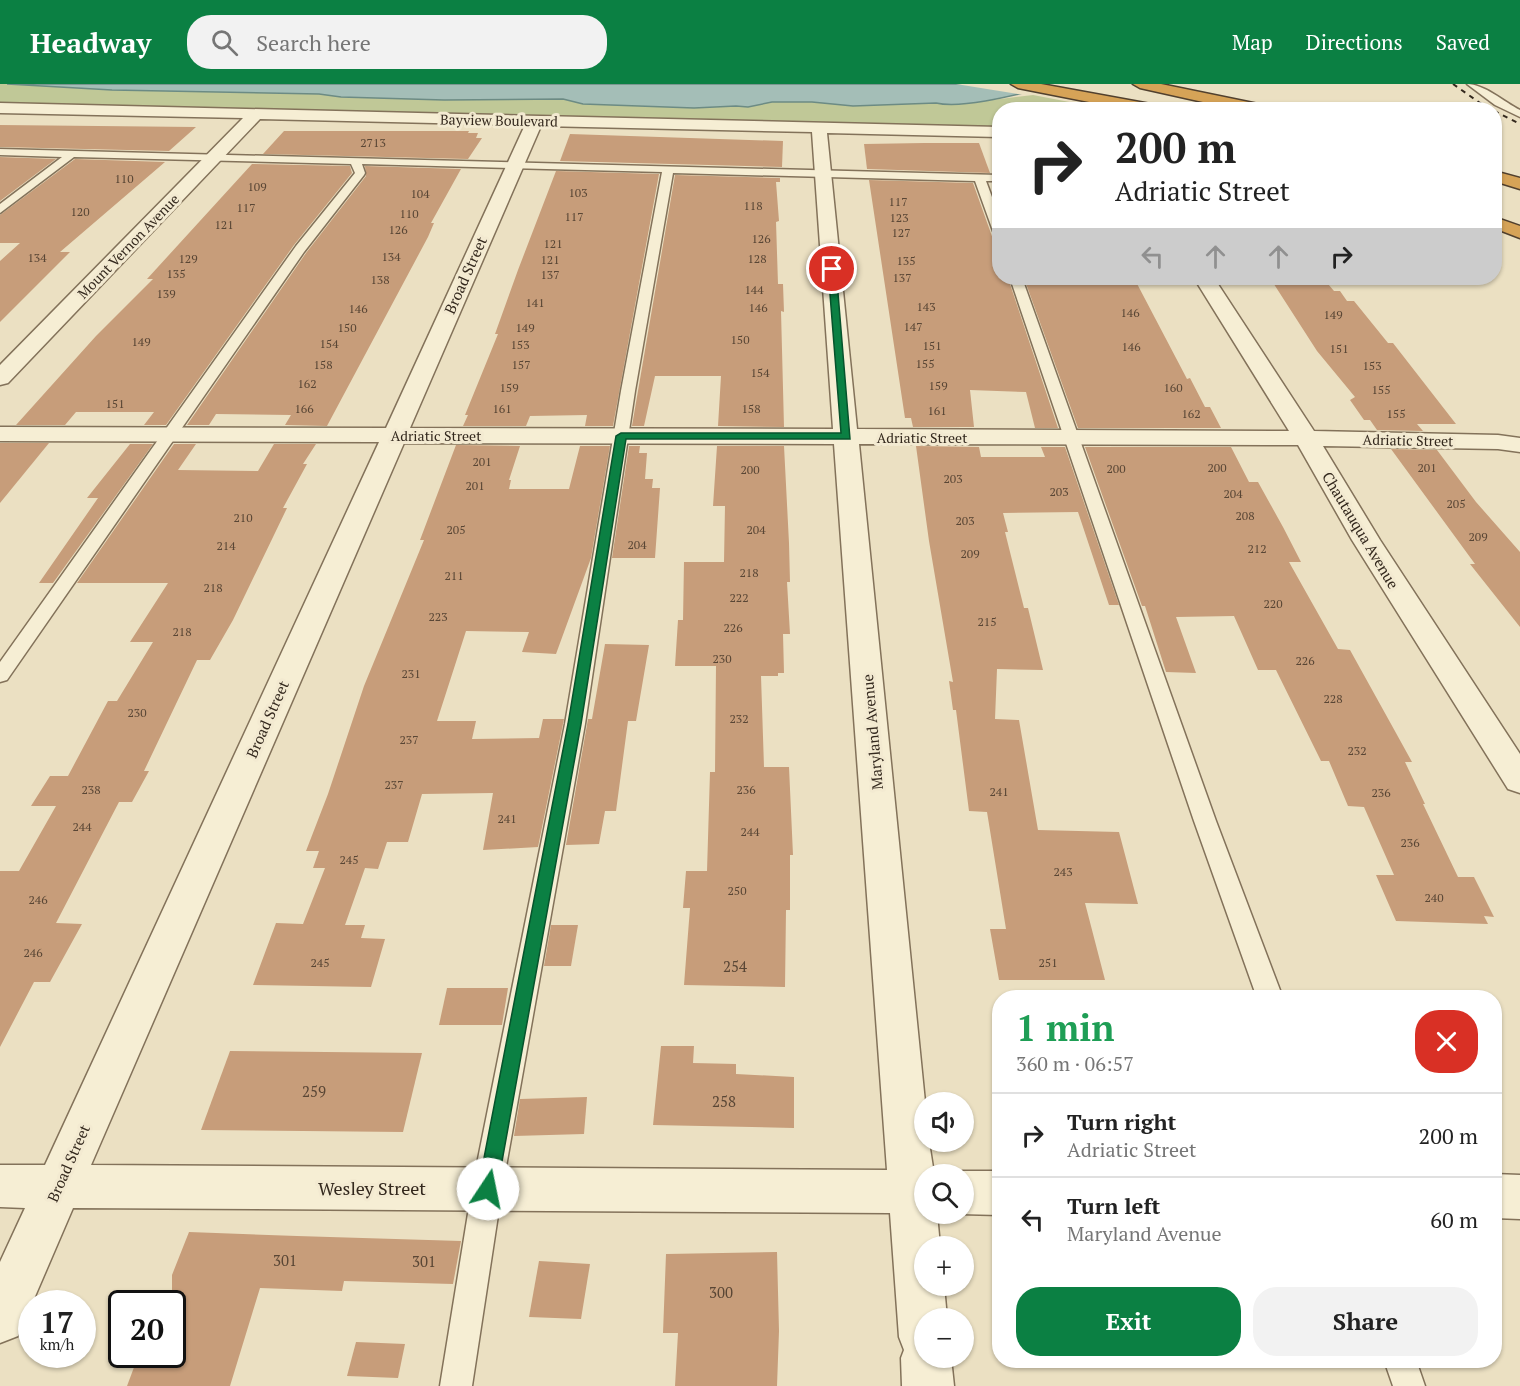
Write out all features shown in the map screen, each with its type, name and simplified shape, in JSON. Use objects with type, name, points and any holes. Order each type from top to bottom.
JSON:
[{"type":"highway","points":[[1018,84],[1114,102]]},
{"type":"highway","points":[[1140,84],[1225,102]]},
{"type":"highway","points":[[999,85],[1086,102]]},
{"type":"highway","points":[[1502,176],[1520,180]]},
{"type":"highway","points":[[1502,177],[1520,184]]},
{"type":"highway","points":[[1502,216],[1520,232]]},
{"type":"street","name":"Bayview Boulevard","points":[[0,108],[992,132]]},
{"type":"street","name":"Mount Vernon Avenue","points":[[0,378],[256,114]]},
{"type":"street","name":"Broad Street","points":[[0,1318],[395,435],[513,165],[535,121]]},
{"type":"street","name":"Maryland Avenue","points":[[819,128],[915,1164]]},
{"type":"street","name":"Chautauqua Avenue","points":[[1208,285],[1306,438],[1366,540],[1520,781]]},
{"type":"street","name":"Adriatic Street","points":[[0,434],[1306,438],[1498,442],[1520,445]]},
{"type":"street","name":"Wesley Street","points":[[0,1186],[914,1192]]},
{"type":"street","points":[[974,1193],[992,1193]]},
{"type":"street","points":[[1502,1196],[1520,1197]]},
{"type":"street","name":"Maryland Avenue","points":[[919,1224],[923,1308]]},
{"type":"street","points":[[927,1368],[928,1386]]},
{"type":"lane","points":[[1472,84],[1497,102]]},
{"type":"lane","points":[[1502,105],[1520,113]]},
{"type":"lane","points":[[0,152],[992,178]]},
{"type":"lane","points":[[0,210],[73,153]]},
{"type":"lane","points":[[0,676],[300,249],[360,173],[355,161]]},
{"type":"lane","points":[[456,1386],[488,1189],[574,724],[668,169]]},
{"type":"lane","points":[[979,178],[992,212]]},
{"type":"lane","points":[[1018,285],[1205,822],[1267,990]]},
{"type":"lane","points":[[1403,1368],[1409,1386]]},
{"type":"green space","points":[[0,84],[1061,84],[984,101],[1033,95],[1070,102],[992,102],[992,129],[0,104]]},
{"type":"water","points":[[7,84],[1061,84],[998,99],[963,104],[853,106],[812,102],[772,102],[748,107],[694,108],[583,104],[563,99],[444,100],[341,97],[319,94],[112,90]]},
{"type":"pier","points":[[956,84],[1064,84],[1062,87],[1024,95]]},
{"type":"building","points":[[0,125],[196,127],[169,151],[0,147]]},
{"type":"building","points":[[284,131],[469,131],[468,133],[478,133],[476,138],[482,138],[468,159],[263,154]]},
{"type":"building","points":[[570,134],[783,141],[782,167],[560,161]]},
{"type":"building","points":[[979,143],[990,173],[867,169],[864,144]]},
{"type":"building","points":[[0,157],[56,159],[0,201]]},
{"type":"building","points":[[75,159],[165,162],[60,252],[70,252],[0,322],[0,261],[20,243],[0,243],[0,215]]},
{"type":"building","points":[[252,164],[350,166],[352,173],[294,245],[166,425],[144,425],[154,412],[76,412],[65,425],[16,425],[96,336],[153,279],[147,279]]},
{"type":"building","points":[[365,166],[461,169],[431,223],[434,223],[428,237],[327,426],[285,425],[291,415],[216,414],[209,425],[187,425],[306,253],[366,176]]},
{"type":"building","points":[[556,171],[659,174],[613,426],[585,426],[587,415],[530,416],[526,426],[463,426],[468,415],[465,415],[498,334],[495,334]]},
{"type":"building","points":[[675,175],[780,178],[780,182],[776,182],[779,221],[776,222],[778,284],[783,284],[784,312],[781,311],[784,427],[718,426],[721,376],[655,376],[644,426],[632,426]]},
{"type":"building","points":[[869,180],[973,183],[992,236],[992,285],[1010,285],[1058,428],[1035,428],[1026,392],[970,390],[974,427],[913,427],[911,418],[905,418]]},
{"type":"building","points":[[1027,285],[1138,285],[1187,379],[1190,378],[1205,407],[1210,407],[1221,428],[1078,428]]},
{"type":"building","points":[[1275,285],[1329,285],[1334,291],[1340,291],[1347,301],[1354,301],[1388,343],[1393,343],[1456,424],[1417,424],[1423,431],[1377,430],[1370,420],[1364,420],[1350,400],[1355,397],[1317,351]]},
{"type":"building","points":[[0,443],[49,443],[0,503]]},
{"type":"building","points":[[130,444],[153,444],[53,583],[39,583],[98,498],[87,498]]},
{"type":"building","points":[[174,444],[196,444],[178,470],[258,471],[274,444],[316,444],[303,464],[307,464],[283,508],[287,508],[233,620],[210,660],[197,660],[144,771],[149,771],[132,802],[119,802],[56,923],[82,924],[50,982],[34,982],[0,1047],[0,871],[19,871],[56,806],[31,806],[50,776],[68,776],[108,701],[117,701],[153,642],[130,642],[168,583],[77,583]]},
{"type":"building","points":[[456,445],[520,446],[509,480],[511,480],[509,489],[569,489],[580,446],[610,446],[591,558],[556,654],[522,652],[529,632],[466,631],[437,721],[476,721],[472,739],[539,738],[543,719],[564,719],[538,847],[483,850],[493,793],[422,794],[408,842],[387,842],[378,869],[365,868],[345,925],[365,925],[361,938],[385,939],[371,987],[253,985],[276,923],[303,924],[325,868],[313,868],[319,851],[306,851],[328,794],[364,686],[424,540],[420,540]]},
{"type":"building","points":[[629,446],[640,446],[639,453],[647,453],[645,479],[653,479],[652,488],[660,488],[655,558],[612,558]]},
{"type":"building","points":[[717,446],[784,446],[789,543],[790,582],[787,582],[790,634],[783,634],[784,673],[778,673],[778,676],[761,676],[764,767],[789,767],[793,855],[790,855],[790,910],[786,910],[785,987],[684,985],[690,908],[683,908],[686,871],[707,871],[710,772],[715,772],[716,666],[675,666],[678,620],[683,620],[684,562],[724,562],[725,506],[713,506]]},
{"type":"building","points":[[916,446],[979,447],[981,457],[1045,457],[1041,447],[1065,447],[1119,605],[1109,605],[1078,512],[1003,513],[1008,532],[1005,532],[1024,608],[1028,608],[1043,670],[997,669],[995,719],[1019,720],[1038,830],[1119,832],[1138,904],[1085,903],[1105,980],[999,980],[990,929],[1006,929],[987,812],[969,811],[956,710],[953,710],[949,681],[953,682],[929,541]]},
{"type":"building","points":[[1085,447],[1231,447],[1249,482],[1258,482],[1283,527],[1301,562],[1289,562],[1338,649],[1350,650],[1412,762],[1405,762],[1458,877],[1474,877],[1494,917],[1484,916],[1488,924],[1396,921],[1376,875],[1394,875],[1364,807],[1348,806],[1329,761],[1321,761],[1276,670],[1258,670],[1234,616],[1176,617],[1196,673],[1166,672],[1145,606],[1142,606]]},
{"type":"building","points":[[1391,449],[1437,450],[1476,502],[1520,552],[1520,627],[1470,564],[1475,564]]},
{"type":"building","points":[[605,644],[649,645],[636,721],[628,721],[616,811],[605,811],[599,844],[566,845],[588,719],[592,719]]},
{"type":"building","points":[[551,925],[578,925],[571,966],[544,966]]},
{"type":"building","points":[[447,988],[508,988],[502,1025],[439,1025]]},
{"type":"building","points":[[661,1046],[694,1046],[693,1063],[736,1064],[736,1074],[794,1077],[794,1128],[653,1125]]},
{"type":"building","points":[[230,1051],[422,1053],[403,1132],[201,1130]]},
{"type":"building","points":[[587,1097],[584,1134],[514,1136],[520,1099]]},
{"type":"building","points":[[189,1232],[461,1241],[453,1284],[344,1281],[342,1291],[260,1288],[230,1386],[127,1386],[134,1368],[186,1368],[186,1290],[172,1290],[172,1275]]},
{"type":"building","points":[[777,1252],[779,1331],[777,1386],[675,1386],[678,1333],[663,1333],[666,1254]]},
{"type":"building","points":[[539,1261],[590,1264],[581,1319],[529,1317]]},
{"type":"building","points":[[356,1342],[405,1344],[398,1378],[347,1376]]},
{"type":"railway","points":[[1453,84],[1479,102]]},
{"type":"railway","points":[[1502,115],[1520,124]]},
{"type":"route","points":[[488,1189],[574,724],[621,436],[846,436],[832,269]]}]
